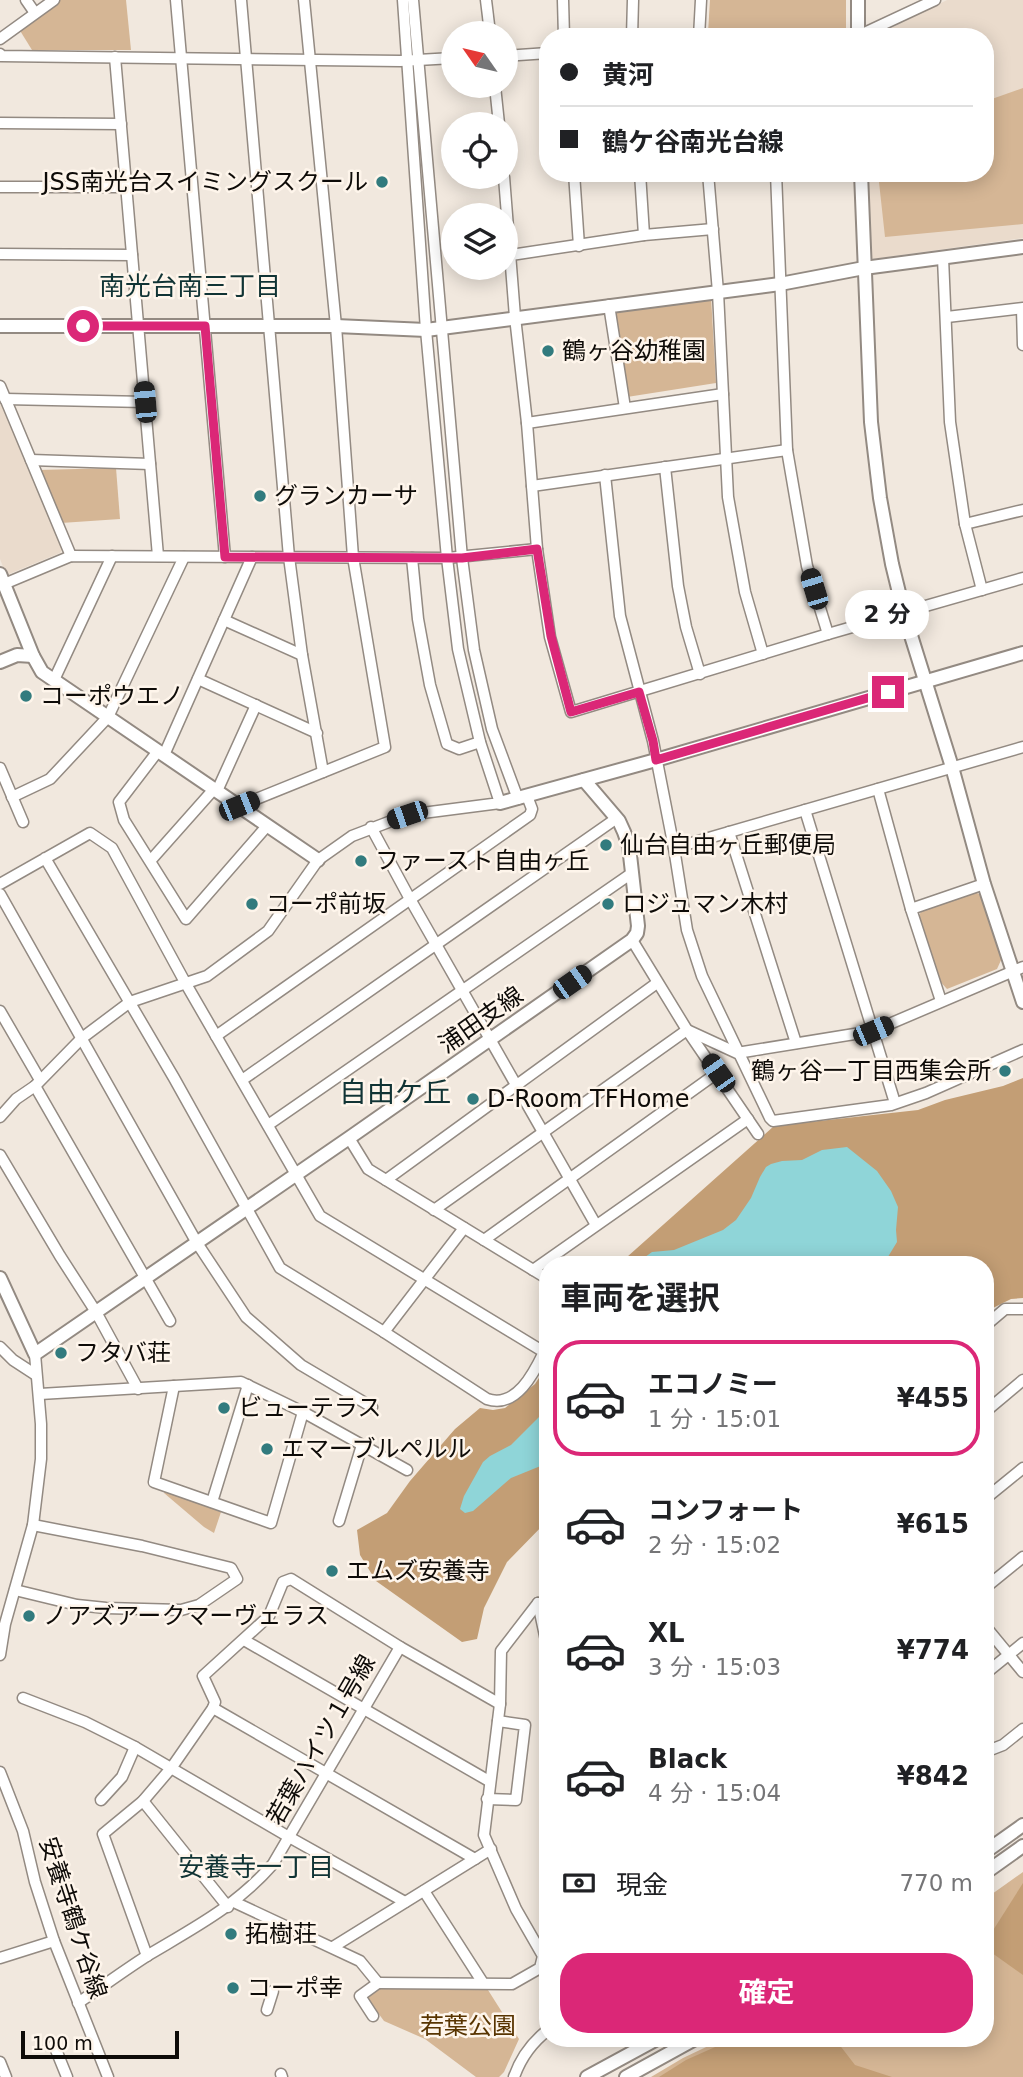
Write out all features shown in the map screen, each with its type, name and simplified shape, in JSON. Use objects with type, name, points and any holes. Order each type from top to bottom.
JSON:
[{"type":"street","points":[[26,0],[35,13]]},
{"type":"street","points":[[0,39],[54,0]]},
{"type":"street","points":[[176,0],[225,557]]},
{"type":"street","points":[[241,0],[289,557],[302,655],[323,772]]},
{"type":"street","points":[[239,806],[385,747],[353,557],[336,326],[304,0]]},
{"type":"street","points":[[403,0],[426,330],[447,558],[458,649],[480,742],[500,803]]},
{"type":"street","points":[[216,1036],[530,815],[532,809],[522,797],[492,729],[474,650],[462,558],[413,0]]},
{"type":"street","points":[[486,0],[489,21]]},
{"type":"street","points":[[563,0],[564,28]]},
{"type":"street","points":[[632,28],[633,0]]},
{"type":"street","points":[[699,28],[701,0]]},
{"type":"street","points":[[858,0],[858,28]]},
{"type":"street","points":[[875,28],[935,0]]},
{"type":"street","points":[[518,54],[539,53]]},
{"type":"street","points":[[0,54],[310,60],[441,59]]},
{"type":"street","points":[[115,57],[158,556]]},
{"type":"street","points":[[0,123],[121,124]]},
{"type":"street","points":[[575,182],[579,246]]},
{"type":"street","points":[[641,182],[644,235]]},
{"type":"street","points":[[709,182],[718,292],[728,497],[745,592],[763,654]]},
{"type":"street","points":[[776,182],[787,450],[807,566],[828,634]]},
{"type":"street","points":[[861,182],[871,422],[892,564],[984,884],[1018,969],[1023,1002]]},
{"type":"street","points":[[0,187],[126,187]]},
{"type":"street","points":[[518,254],[644,235],[713,229]]},
{"type":"street","points":[[0,326],[336,326],[426,330],[780,284],[864,268],[1023,247]]},
{"type":"street","points":[[0,254],[132,255]]},
{"type":"street","points":[[943,258],[950,422],[965,524],[982,590]]},
{"type":"street","points":[[513,280],[537,549],[551,636],[571,712],[1023,578]]},
{"type":"street","points":[[609,305],[625,408]]},
{"type":"street","points":[[947,317],[1022,308],[1023,345]]},
{"type":"street","points":[[0,386],[71,556]]},
{"type":"street","points":[[527,423],[723,394]]},
{"type":"street","points":[[5,399],[145,402]]},
{"type":"street","points":[[532,486],[787,450]]},
{"type":"street","points":[[31,460],[150,464]]},
{"type":"street","points":[[665,467],[678,586],[686,627],[700,674]]},
{"type":"street","points":[[605,475],[620,616],[653,741],[687,930],[702,976],[770,1118],[773,1121],[895,1103],[926,1093],[1023,1050]]},
{"type":"street","points":[[965,524],[1023,510]]},
{"type":"street","points":[[317,860],[42,672],[2,579],[71,556],[462,558],[537,549]]},
{"type":"street","points":[[54,680],[112,556]]},
{"type":"street","points":[[12,797],[50,779],[108,717],[184,557]]},
{"type":"street","points":[[252,557],[198,679],[161,753],[119,802],[124,820],[186,919],[267,826]]},
{"type":"street","points":[[412,558],[418,619],[430,685],[447,744],[459,749],[480,742]]},
{"type":"street","points":[[224,620],[302,655]]},
{"type":"street","points":[[0,1118],[16,1099],[38,1083],[82,1038],[130,1002],[207,976],[268,931],[317,860],[352,836],[371,827],[407,815],[500,803],[1023,653]]},
{"type":"street","points":[[0,662],[17,655],[33,656]]},
{"type":"street","points":[[198,679],[317,733]]},
{"type":"street","points":[[150,860],[215,790],[256,705]]},
{"type":"street","points":[[674,848],[1023,747]]},
{"type":"street","points":[[0,768],[23,822]]},
{"type":"street","points":[[584,780],[617,818],[629,846],[638,926],[632,940],[687,1030],[758,1134]]},
{"type":"street","points":[[878,789],[941,1001]]},
{"type":"street","points":[[804,810],[895,1103]]},
{"type":"street","points":[[242,1080],[617,818]]},
{"type":"street","points":[[371,827],[596,1225]]},
{"type":"street","points":[[729,832],[796,1043]]},
{"type":"street","points":[[0,884],[90,833],[112,848],[186,984],[320,1216],[539,1349]]},
{"type":"street","points":[[45,858],[174,1078],[280,1268],[487,1399],[502,1401],[525,1386],[539,1362]]},
{"type":"street","points":[[268,1125],[632,873]]},
{"type":"street","points":[[912,909],[984,884]]},
{"type":"street","points":[[0,894],[197,1243],[246,1317],[302,1365],[372,1407]]},
{"type":"street","name":"浦田支線","points":[[35,1354],[632,940]]},
{"type":"street","points":[[687,1030],[737,1053],[873,1031],[1018,969]]},
{"type":"street","points":[[386,1180],[657,983]]},
{"type":"street","points":[[0,1012],[170,1321]]},
{"type":"street","points":[[434,1210],[687,1030]]},
{"type":"street","points":[[484,1240],[718,1073]]},
{"type":"street","points":[[553,1256],[748,1119]]},
{"type":"street","points":[[349,1138],[368,1169],[539,1274]]},
{"type":"street","points":[[0,1155],[96,1312],[138,1389]]},
{"type":"street","points":[[384,1332],[464,1228]]},
{"type":"street","points":[[533,1270],[539,1266]]},
{"type":"street","points":[[0,1278],[35,1354],[40,1394],[41,1460],[33,1525],[5,1623],[0,1655]]},
{"type":"street","points":[[994,1318],[1005,1309],[1023,1309]]},
{"type":"street","points":[[0,1346],[13,1360],[36,1375]]},
{"type":"street","points":[[994,1404],[1023,1380]]},
{"type":"street","points":[[40,1394],[241,1382],[303,1412],[407,1470]]},
{"type":"street","points":[[212,1502],[248,1385]]},
{"type":"street","points":[[174,1386],[154,1482],[271,1523],[303,1412]]},
{"type":"street","points":[[339,1521],[362,1445]]},
{"type":"street","points":[[994,1492],[1023,1468]]},
{"type":"street","points":[[16,1590],[77,1605],[181,1610],[199,1605],[237,1579],[231,1568],[142,1546],[33,1525]]},
{"type":"street","points":[[994,1581],[1023,1557]]},
{"type":"street","points":[[147,1956],[103,1834],[143,1801],[172,1767],[214,1708],[215,1702],[203,1676],[269,1616],[284,1582],[291,1579],[400,1647],[500,1704]]},
{"type":"street","points":[[539,1608],[538,1603],[501,1651],[500,1704],[484,1835],[516,1909],[539,1949]]},
{"type":"street","points":[[994,1636],[1023,1672]]},
{"type":"street","points":[[244,1640],[489,1781]]},
{"type":"street","points":[[994,1666],[1023,1643]]},
{"type":"street","name":"若葉ハイツ１号線","points":[[78,2003],[147,1956],[231,1905],[254,1885],[272,1864],[289,1837],[400,1647]]},
{"type":"street","points":[[23,1698],[85,1722],[135,1747],[405,1902]]},
{"type":"street","points":[[214,1708],[475,1859]]},
{"type":"street","points":[[487,1799],[516,1800],[525,1725],[498,1721]]},
{"type":"street","points":[[994,1748],[1003,1745],[1023,1729]]},
{"type":"street","points":[[101,1800],[122,1777],[135,1747]]},
{"type":"street","name":"安養寺鶴ケ谷線","points":[[0,1774],[23,1831],[34,1882],[54,1941],[108,2077]]},
{"type":"street","points":[[143,1801],[231,1905],[360,1961],[378,1983]]},
{"type":"street","points":[[994,1846],[1023,1825]]},
{"type":"street","points":[[994,1867],[1023,1846]]},
{"type":"street","points":[[333,1947],[491,1849]]},
{"type":"street","points":[[424,1891],[483,1983]]},
{"type":"street","points":[[0,1958],[54,1941]]},
{"type":"street","points":[[373,2016],[360,1996],[378,1983],[512,1984],[539,1969]]},
{"type":"street","points":[[267,2010],[273,1991]]},
{"type":"street","points":[[514,2077],[527,2049],[539,2038]]},
{"type":"street","points":[[54,2045],[67,2077]]},
{"type":"street","points":[[587,2077],[642,2047]]},
{"type":"street","points":[[626,2077],[680,2047]]},
{"type":"street","points":[[0,2062],[6,2077]]},
{"type":"shaded area","points":[[947,0],[1023,0],[1023,238],[873,259],[866,253],[864,182],[994,182],[994,28],[891,28]]},
{"type":"shaded area","points":[[0,395],[63,548],[60,553],[9,574],[5,572],[0,559]]},
{"type":"shaded area","points":[[1023,1078],[1023,1298],[1011,1299],[994,1308],[994,1256],[628,1256],[774,1126],[918,1110],[945,1100],[1003,1086]]},
{"type":"shaded area","points":[[539,1378],[539,1529],[507,1562],[484,1608],[477,1639],[462,1642],[376,1581],[360,1555],[357,1530],[387,1513],[410,1481],[455,1429],[480,1408],[505,1408]]},
{"type":"shaded area","points":[[1023,1883],[1023,1975],[994,1954],[994,1929]]},
{"type":"shaded area","points":[[715,2047],[841,2047],[855,2065],[892,2077],[659,2077],[686,2060]]},
{"type":"green space","points":[[59,0],[126,0],[131,50],[32,50],[19,29]]},
{"type":"green space","points":[[710,0],[846,0],[846,28],[708,28]]},
{"type":"green space","points":[[1023,88],[1023,224],[885,237],[879,182],[994,182],[994,98]]},
{"type":"green space","points":[[711,297],[716,383],[627,397],[614,308]]},
{"type":"green space","points":[[116,468],[120,519],[61,523],[38,470]]},
{"type":"green space","points":[[973,891],[981,895],[1002,958],[997,969],[947,989],[938,979],[919,916],[922,909]]},
{"type":"green space","points":[[165,1491],[221,1512],[214,1533],[164,1493]]},
{"type":"green space","points":[[1023,1872],[1023,2077],[651,2077],[706,2047],[994,2047],[994,1893]]},
{"type":"green space","name":"若葉公園","points":[[382,1986],[488,1990],[519,2039],[504,2072],[499,2077],[476,2077],[425,2039],[384,2021],[367,1998]]},
{"type":"water","points":[[847,1147],[877,1171],[891,1191],[898,1207],[897,1242],[888,1256],[646,1256],[652,1252],[674,1250],[723,1230],[736,1220],[751,1198],[766,1167],[782,1161],[802,1160],[822,1150]]},
{"type":"water","points":[[539,1417],[539,1467],[511,1478],[473,1511],[465,1513],[460,1509],[464,1496],[483,1462],[511,1445]]},
{"type":"place","name":"JSS南光台スイミングスクール","points":[[382,182]]},
{"type":"place","name":"鶴ヶ谷幼稚園","points":[[548,351]]},
{"type":"place","name":"グランカーサ","points":[[260,496]]},
{"type":"place","name":"コーポウエノ","points":[[26,696]]},
{"type":"place","name":"仙台自由ヶ丘郵便局","points":[[606,845]]},
{"type":"place","name":"ファースト自由ヶ丘","points":[[361,861]]},
{"type":"place","name":"コーポ前坂","points":[[252,904]]},
{"type":"place","name":"ロジュマン木村","points":[[608,904]]},
{"type":"place","name":"鶴ヶ谷一丁目西集会所","points":[[1005,1071]]},
{"type":"place","name":"D-Room TFHome","points":[[473,1099]]},
{"type":"place","name":"フタバ荘","points":[[61,1353]]},
{"type":"place","name":"ビューテラス","points":[[224,1408]]},
{"type":"place","name":"エマーブルペルル","points":[[267,1449]]},
{"type":"place","name":"エムズ安養寺","points":[[332,1571]]},
{"type":"place","name":"ノアズアークマーヴェラス","points":[[29,1616]]},
{"type":"place","name":"拓樹荘","points":[[231,1934]]},
{"type":"place","name":"コーポ幸","points":[[233,1988]]},
{"type":"district","name":"南光台南三丁目","points":[[190,286]]},
{"type":"district","name":"自由ケ丘","points":[[395,1092]]},
{"type":"district","name":"安養寺一丁目","points":[[256,1867]]},
{"type":"route","points":[[83,326],[205,326],[225,557],[462,558],[537,549],[551,636],[571,712],[639,692],[656,760],[888,692]]}]
